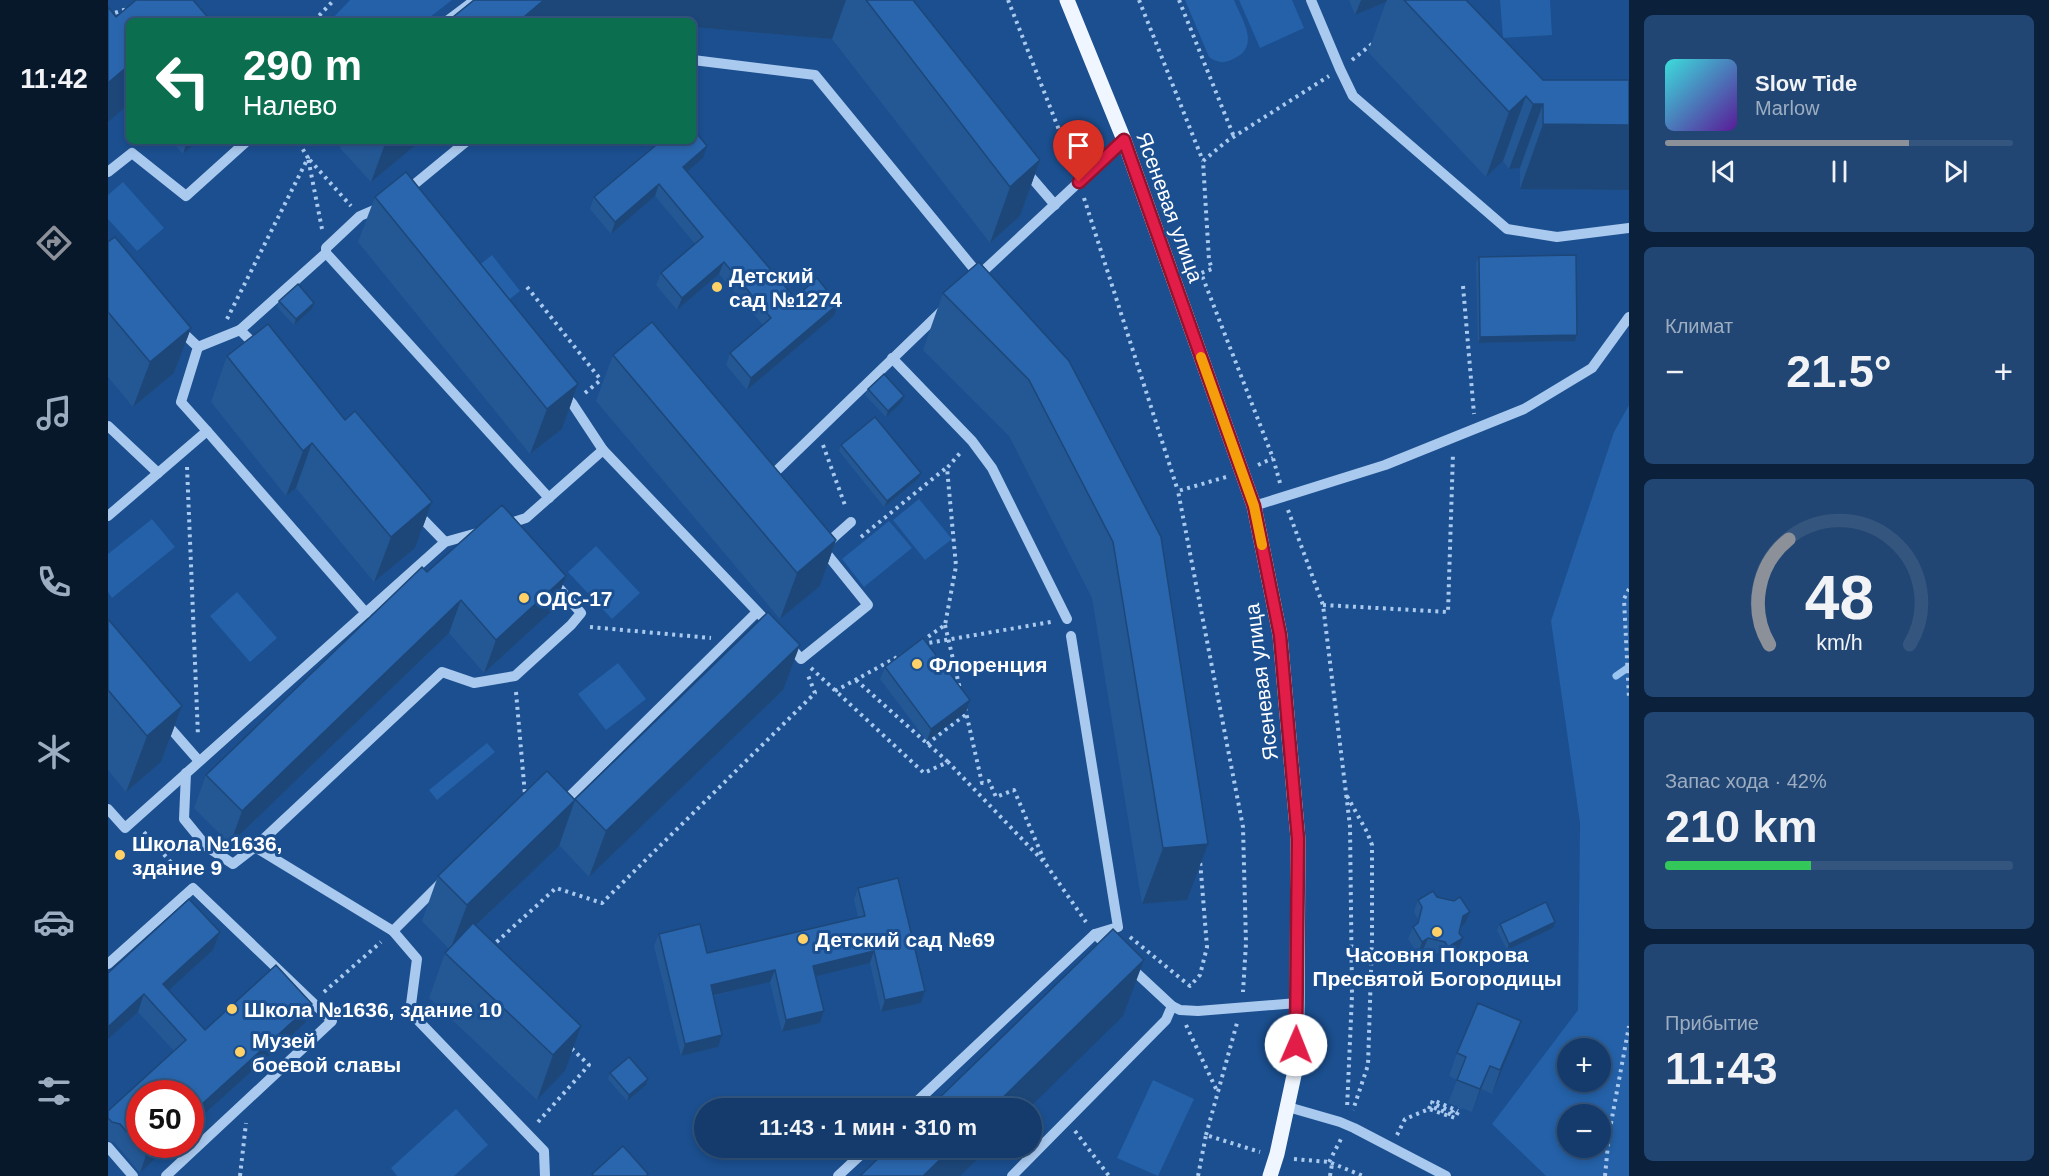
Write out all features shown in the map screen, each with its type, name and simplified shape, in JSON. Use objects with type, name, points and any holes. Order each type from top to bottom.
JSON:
[{"type":"main road","name":"Ясеневая улица","points":[[1067,0],[1124,140],[1254,506],[1280,635],[1298,839],[1296,1066],[1270,1176]]},
{"type":"lane","points":[[451,18],[475,0]]},
{"type":"lane","points":[[1311,0],[1353,96],[1507,229],[1557,237],[1629,228]]},
{"type":"lane","points":[[696,60],[815,75],[979,275]]},
{"type":"lane","points":[[966,288],[1124,140]]},
{"type":"lane","points":[[108,172],[132,153],[186,196],[244,144]]},
{"type":"lane","points":[[198,346],[240,330],[360,216],[393,202],[463,144]]},
{"type":"lane","points":[[1017,160],[1055,205]]},
{"type":"lane","points":[[326,250],[549,498]]},
{"type":"lane","points":[[765,482],[950,303]]},
{"type":"lane","points":[[1254,506],[1385,465],[1524,410],[1592,368],[1629,317]]},
{"type":"lane","points":[[173,322],[198,346]]},
{"type":"lane","points":[[240,330],[265,355]]},
{"type":"lane","points":[[198,346],[181,402],[366,613]]},
{"type":"lane","points":[[892,357],[972,441],[992,468],[1067,619]]},
{"type":"lane","points":[[557,386],[572,403],[603,450],[801,659],[868,605],[818,544],[851,522]]},
{"type":"lane","points":[[108,426],[158,473]]},
{"type":"lane","points":[[108,516],[207,431]]},
{"type":"lane","points":[[108,809],[125,828],[445,542],[526,518],[603,450]]},
{"type":"lane","points":[[404,500],[445,542]]},
{"type":"lane","points":[[503,525],[511,534]]},
{"type":"lane","points":[[186,773],[184,819],[206,846],[233,864],[255,847],[442,672],[474,683],[515,676],[571,625],[581,613],[542,569]]},
{"type":"lane","points":[[526,798],[567,799],[757,612]]},
{"type":"lane","points":[[921,1098],[1095,934],[1118,927],[1071,636]]},
{"type":"lane","points":[[154,709],[200,761]]},
{"type":"lane","points":[[255,847],[393,931],[417,959],[410,1012],[544,1151],[545,1176]]},
{"type":"lane","points":[[393,931],[451,873]]},
{"type":"lane","points":[[108,964],[194,888],[332,1021],[166,1176]]},
{"type":"lane","points":[[1095,934],[1176,1008],[1297,1003]]},
{"type":"lane","points":[[1012,1176],[1176,1008]]},
{"type":"lane","points":[[1288,1107],[1348,1125],[1446,1176]]},
{"type":"lane","points":[[108,1147],[133,1176]]},
{"type":"lane","points":[[838,1176],[857,1158]]},
{"type":"path","points":[[317,18],[334,0]]},
{"type":"path","points":[[1008,0],[1079,182],[1178,491],[1243,827],[1246,943],[1242,1007],[1206,1135]]},
{"type":"path","points":[[1139,0],[1203,161],[1209,260],[1212,269],[1201,273],[1273,458],[1284,497],[1323,605],[1350,826],[1352,995],[1348,1125]]},
{"type":"path","points":[[1179,0],[1234,137]]},
{"type":"path","points":[[108,15],[140,4]]},
{"type":"path","points":[[1364,52],[1379,37]]},
{"type":"path","points":[[1203,161],[1234,137],[1340,69]]},
{"type":"path","points":[[300,144],[308,158],[360,216]]},
{"type":"path","points":[[308,158],[326,250]]},
{"type":"path","points":[[217,339],[308,158]]},
{"type":"path","points":[[1463,286],[1475,429]]},
{"type":"path","points":[[527,288],[601,380]]},
{"type":"path","points":[[572,403],[610,372]]},
{"type":"path","points":[[817,430],[851,522]]},
{"type":"path","points":[[1323,605],[1448,612],[1454,437]]},
{"type":"path","points":[[858,539],[946,468],[972,441]]},
{"type":"path","points":[[186,449],[200,761]]},
{"type":"path","points":[[1178,491],[1242,472],[1273,458]]},
{"type":"path","points":[[946,468],[956,566],[945,625],[961,693]]},
{"type":"path","points":[[1629,589],[1624,599],[1629,699]]},
{"type":"path","points":[[945,625],[917,644],[1067,619]]},
{"type":"path","points":[[571,625],[730,639]]},
{"type":"path","points":[[836,691],[908,651]]},
{"type":"path","points":[[801,659],[924,773],[948,762]]},
{"type":"path","points":[[486,952],[556,888],[602,903],[815,693],[801,659]]},
{"type":"path","points":[[515,676],[526,798]]},
{"type":"path","points":[[856,680],[948,762],[1045,863],[1095,934]]},
{"type":"path","points":[[964,704],[982,783],[988,781],[996,797],[1014,790],[1045,863]]},
{"type":"path","points":[[927,744],[966,714]]},
{"type":"path","points":[[1330,1176],[1330,1163],[1348,1125],[1368,1065],[1372,845],[1346,795]]},
{"type":"path","points":[[134,820],[194,888]]},
{"type":"path","points":[[1118,927],[1190,986],[1200,975],[1207,947],[1200,854]]},
{"type":"path","points":[[313,1001],[393,931]]},
{"type":"path","points":[[1176,1008],[1218,1093]]},
{"type":"path","points":[[1605,1176],[1609,1134],[1629,1026]]},
{"type":"path","points":[[527,1134],[589,1065],[563,1041]]},
{"type":"path","points":[[240,1176],[249,1100]]},
{"type":"path","points":[[1390,1147],[1405,1119],[1429,1109],[1430,1106],[1452,1115],[1454,1112],[1432,1103],[1433,1100],[1459,1109],[1455,1118],[1429,1109]]},
{"type":"path","points":[[1068,1120],[1108,1176]]},
{"type":"shaded area","points":[[350,0],[452,0],[429,18],[333,18]]},
{"type":"shaded area","points":[[1185,0],[1234,0],[1248,34],[1246,49],[1231,60],[1222,62],[1209,57]]},
{"type":"shaded area","points":[[1239,0],[1292,0],[1304,28],[1260,48]]},
{"type":"shaded area","points":[[1500,0],[1550,0],[1552,35],[1503,38]]},
{"type":"shaded area","points":[[123,182],[164,228],[137,251],[108,219],[108,195]]},
{"type":"shaded area","points":[[492,255],[520,291],[505,303],[477,267]]},
{"type":"shaded area","points":[[1629,405],[1629,1176],[1546,1176],[1492,1124],[1578,1010],[1580,823],[1551,621],[1614,432]]},
{"type":"shaded area","points":[[919,499],[952,539],[925,560],[893,520]]},
{"type":"shaded area","points":[[152,519],[175,547],[112,598],[108,592],[108,554]]},
{"type":"shaded area","points":[[889,521],[912,548],[864,587],[842,559]]},
{"type":"shaded area","points":[[596,546],[640,593],[612,619],[568,572]]},
{"type":"shaded area","points":[[237,592],[277,638],[250,662],[210,616]]},
{"type":"shaded area","points":[[618,663],[646,699],[606,730],[578,694]]},
{"type":"shaded area","points":[[487,743],[495,752],[437,800],[429,790]]},
{"type":"shaded area","points":[[1153,1080],[1194,1099],[1158,1176],[1117,1158]]},
{"type":"shaded area","points":[[456,1109],[488,1145],[454,1176],[397,1176],[391,1168]]},
{"type":"building","points":[[136,0],[193,0],[208,18],[126,18],[126,68],[108,83],[108,7],[116,17]]},
{"type":"building","points":[[474,0],[544,0],[523,18],[452,18]]},
{"type":"building","points":[[866,0],[913,0],[1040,160],[1010,187]]},
{"type":"building","points":[[1404,0],[1466,0],[1543,80],[1629,80],[1629,125],[1543,124],[1543,104],[1533,104],[1526,96],[1509,112]]},
{"type":"building","points":[[696,133],[707,146],[683,167],[795,298],[817,278],[838,304],[751,378],[730,353],[771,318],[724,262],[682,298],[661,273],[703,237],[659,184],[615,222],[594,197],[657,144],[696,144]]},
{"type":"building","points":[[406,172],[578,384],[547,409],[375,197]]},
{"type":"building","points":[[115,237],[191,328],[150,362],[108,312],[108,242]]},
{"type":"building","points":[[1576,255],[1577,335],[1480,337],[1479,257]]},
{"type":"building","points":[[979,262],[1069,361],[1161,537],[1208,844],[1163,848],[1113,542],[1029,380],[943,293]]},
{"type":"building","points":[[298,284],[314,303],[296,319],[279,301]]},
{"type":"building","points":[[652,322],[836,540],[797,573],[613,355]]},
{"type":"building","points":[[268,324],[345,420],[355,411],[432,502],[391,537],[312,443],[303,451],[227,356]]},
{"type":"building","points":[[884,374],[904,396],[888,411],[868,389]]},
{"type":"building","points":[[875,417],[921,473],[887,501],[841,445]]},
{"type":"building","points":[[502,505],[566,576],[496,640],[461,600],[242,811],[206,775],[422,567],[427,572]]},
{"type":"building","points":[[768,612],[800,645],[606,831],[575,799]]},
{"type":"building","points":[[108,619],[182,706],[147,736],[108,690]]},
{"type":"building","points":[[923,638],[970,700],[931,729],[885,667]]},
{"type":"building","points":[[547,771],[575,800],[467,905],[438,876]]},
{"type":"building","points":[[898,878],[925,991],[885,1000],[874,951],[813,966],[824,1011],[786,1020],[775,970],[711,985],[722,1035],[685,1044],[659,934],[700,924],[707,953],[865,916],[858,888]]},
{"type":"building","name":"Часовня Покрова Пресвятой Богородицы","points":[[1433,891],[1437,897],[1454,901],[1460,897],[1470,912],[1463,916],[1459,933],[1463,938],[1448,947],[1445,942],[1428,938],[1422,942],[1413,927],[1418,923],[1422,907],[1418,900]]},
{"type":"building","points":[[189,899],[220,932],[163,984],[205,1030],[276,965],[312,1004],[204,1102],[204,1080],[142,1080],[186,1040],[144,994],[108,1027],[108,973]]},
{"type":"building","points":[[1546,902],[1555,922],[1509,944],[1500,924]]},
{"type":"building","points":[[473,923],[581,1026],[553,1055],[445,953]]},
{"type":"building","points":[[1113,929],[1144,960],[1002,1098],[939,1098]]},
{"type":"building","points":[[1478,1003],[1521,1021],[1500,1070],[1490,1066],[1480,1089],[1457,1080],[1466,1057],[1457,1053]]},
{"type":"building","points":[[629,1057],[648,1079],[629,1095],[610,1073]]},
{"type":"building","points":[[126,1095],[126,1131],[120,1124],[108,1118],[108,1111]]},
{"type":"building","points":[[623,1146],[648,1174],[646,1176],[594,1176],[592,1174]]},
{"type":"building","points":[[879,1158],[942,1158],[923,1176],[860,1176]]},
{"type":"waterway","points":[[1616,676],[1629,667]]},
{"type":"slow traffic","points":[[1201,357],[1254,506],[1262,545]]},
{"type":"place","name":"Детский сад №1274","points":[[717,287]]},
{"type":"place","name":"ОДС-17","points":[[524,598]]},
{"type":"place","name":"Флоренция","points":[[917,664]]},
{"type":"place","name":"Школа №1636, здание 9","points":[[120,855]]},
{"type":"place","name":"Часовня Покрова Пресвятой Богородицы","points":[[1437,932]]},
{"type":"place","name":"Детский сад №69","points":[[803,939]]},
{"type":"place","name":"Школа №1636, здание 10","points":[[232,1009]]},
{"type":"place","name":"Музей боевой славы","points":[[240,1052]]},
{"type":"route","points":[[1079,182],[1124,140],[1254,506],[1280,635],[1298,839],[1296,1045]]}]
